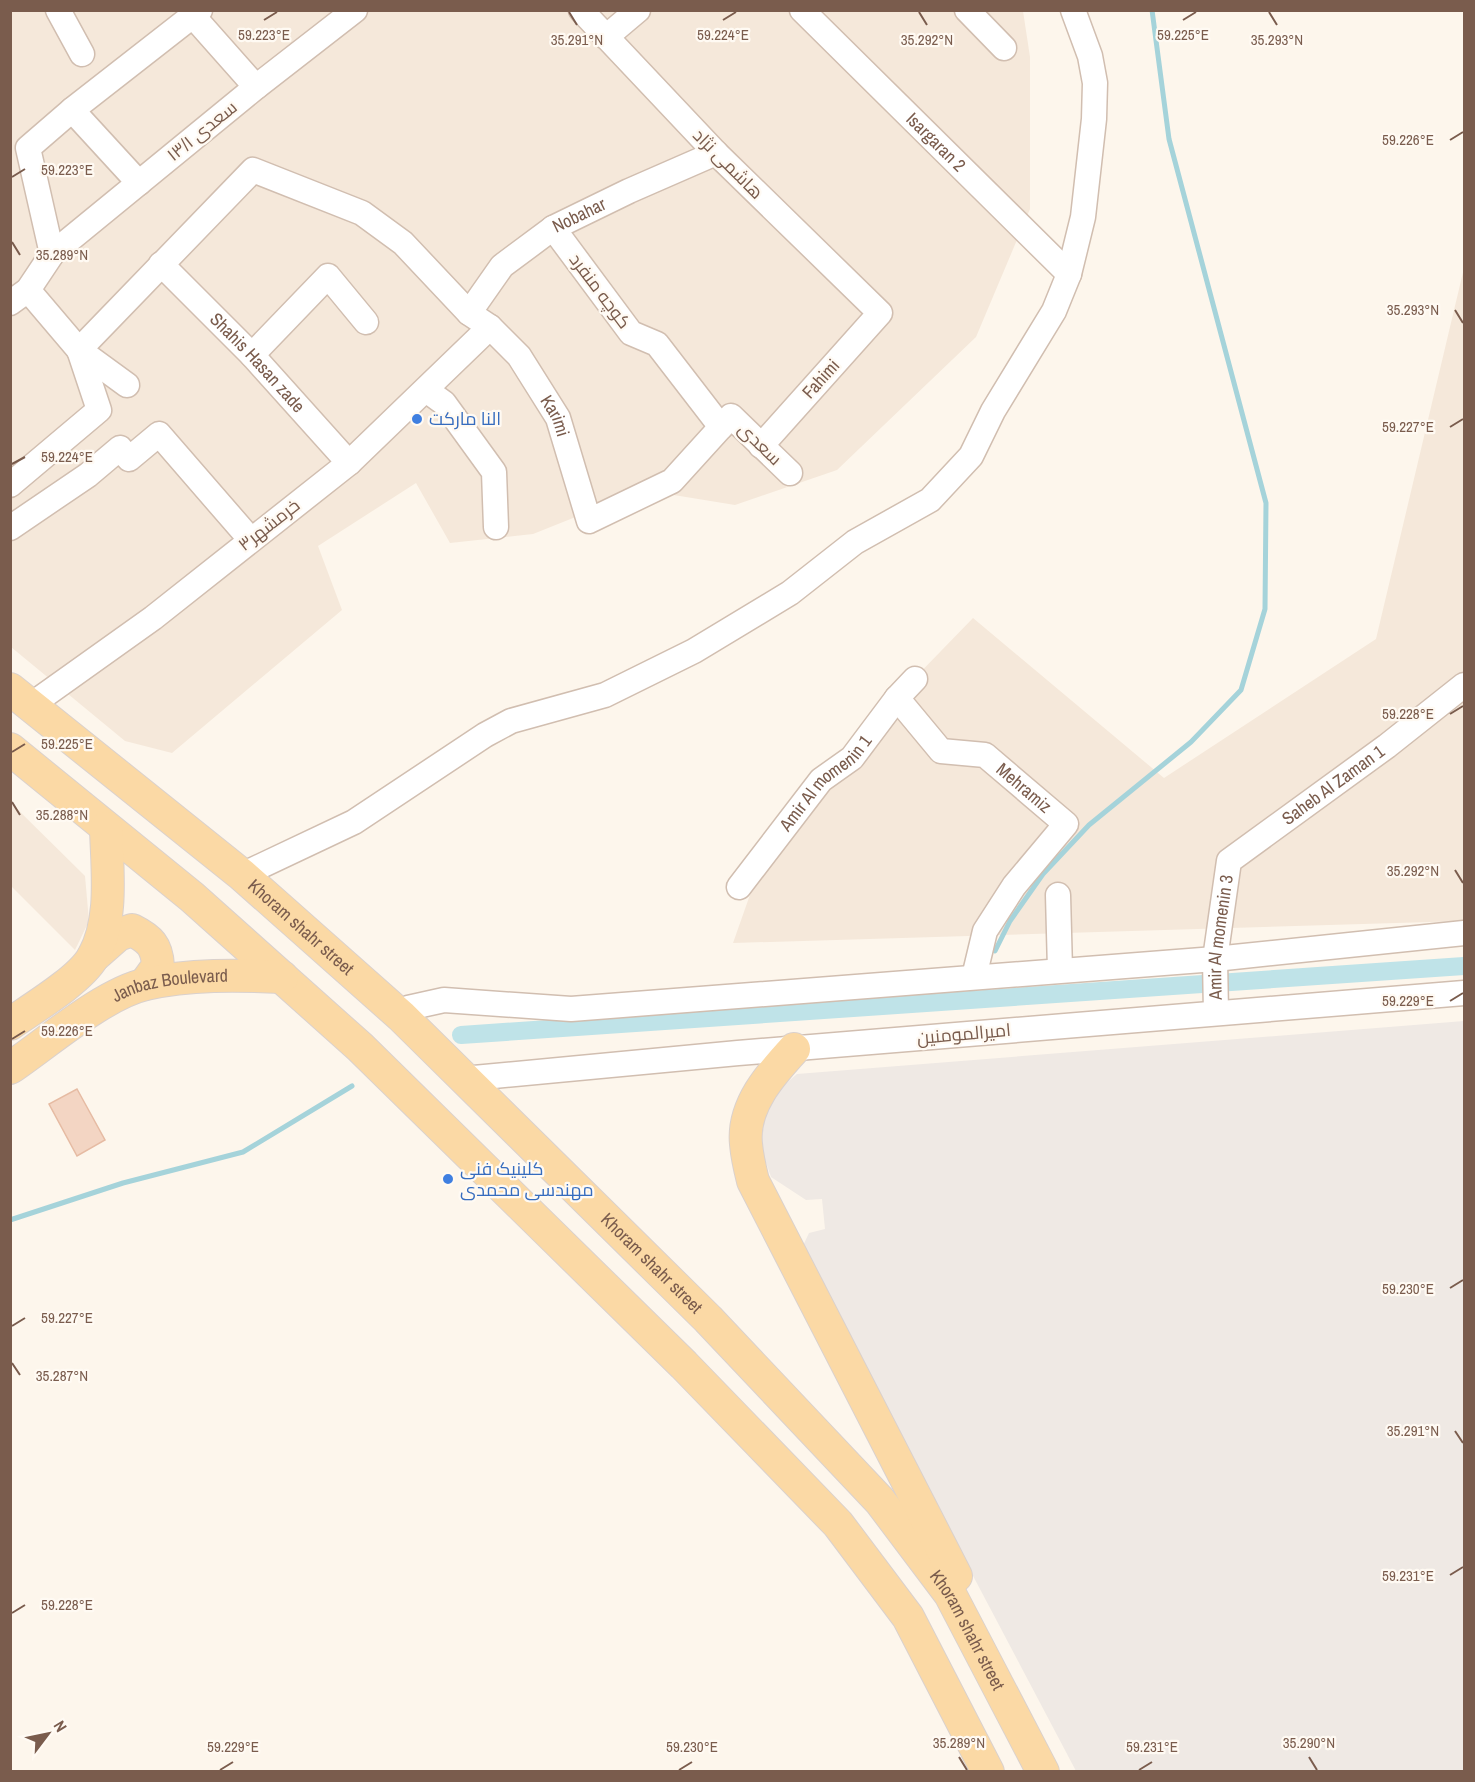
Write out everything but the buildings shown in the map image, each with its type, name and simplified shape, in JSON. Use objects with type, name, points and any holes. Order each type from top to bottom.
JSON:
[{"type":"main road","name":"Khoram shahr street","points":[[21,697],[242,875],[401,1016],[708,1319],[880,1501],[950,1594],[1043,1772]]},
{"type":"main road","points":[[10,749],[192,897],[368,1054],[650,1331],[838,1524],[908,1617],[988,1772]]},
{"type":"main road","points":[[93,957],[108,910],[106,828]]},
{"type":"main road","points":[[10,1024],[70,981],[118,935],[132,930],[148,938],[157,952],[158,966],[145,984]]},
{"type":"main road","name":"Janbaz Boulevard","points":[[10,1068],[108,1000],[145,984],[242,975],[282,977]]},
{"type":"main road","points":[[794,1049],[768,1077],[752,1106],[745,1141],[753,1181],[959,1582],[994,1678]]},
{"type":"street","points":[[58,10],[82,54]]},
{"type":"street","name":"سعدی ۱۳/۱","points":[[19,297],[52,254],[256,87],[355,10]]},
{"type":"street","name":"هاشمی نژاد","points":[[581,10],[717,153],[880,313]]},
{"type":"street","points":[[606,37],[638,10]]},
{"type":"street","name":"Isargaran 2","points":[[802,10],[1069,274]]},
{"type":"street","points":[[967,10],[1004,48]]},
{"type":"street","points":[[242,875],[354,822],[485,735],[511,721],[605,695],[694,651],[790,593],[855,542],[930,500],[971,456],[993,411],[1054,311],[1069,274],[1083,217],[1094,119],[1095,83],[1090,56],[1073,10]]},
{"type":"street","points":[[52,254],[28,148],[72,110],[197,13],[256,87]]},
{"type":"street","points":[[72,110],[139,183]]},
{"type":"street","name":"Nobahar","points":[[469,313],[502,266],[553,228],[629,191],[717,153]]},
{"type":"street","name":"Karimi","points":[[161,264],[253,170],[362,213],[403,243],[469,313],[490,327],[519,356],[558,418],[589,521],[672,481],[726,422]]},
{"type":"street","name":"کوچه منفرد","points":[[553,228],[631,333],[657,344],[726,422]]},
{"type":"street","points":[[79,350],[161,264]]},
{"type":"street","name":"Shahis Hasan zade","points":[[161,264],[252,355],[349,463]]},
{"type":"street","points":[[252,355],[328,276],[366,322]]},
{"type":"street","points":[[19,297],[79,350],[126,386]]},
{"type":"street","name":"Fahimi","points":[[761,446],[880,313]]},
{"type":"street","name":"خرمشهر۳","points":[[21,697],[161,612],[250,539],[349,463],[490,327]]},
{"type":"street","points":[[10,484],[99,410],[79,350]]},
{"type":"street","points":[[426,390],[444,403],[494,472],[496,527]]},
{"type":"street","name":"سعدی","points":[[726,422],[761,446],[790,473]]},
{"type":"street","points":[[10,528],[88,475],[120,448],[129,459],[159,434],[250,539]]},
{"type":"street","name":"Amir Al momenin 1","points":[[739,887],[821,780],[852,758],[897,698],[915,679]]},
{"type":"street","name":"Saheb Al Zaman 1","points":[[1229,861],[1387,746],[1464,685]]},
{"type":"street","name":"Mehramiz","points":[[897,698],[941,751],[985,755],[1066,824],[1014,886],[985,931],[974,977]]},
{"type":"street","name":"Amir Al momenin 3","points":[[1216,1013],[1215,958],[1229,861]]},
{"type":"street","points":[[1058,895],[1060,970]]},
{"type":"street","points":[[401,1016],[408,1008],[444,1000],[571,1009],[1215,958],[1464,933]]},
{"type":"street","name":"امیرالمومنین","points":[[463,1079],[1464,993]]},
{"type":"shaded area","points":[[10,11],[1023,11],[1030,57],[1030,209],[976,337],[837,470],[735,505],[643,490],[533,534],[450,543],[416,483],[318,546],[342,610],[172,753],[125,741],[11,647]]},
{"type":"shaded area","points":[[1464,268],[1464,921],[733,943],[776,821],[973,618],[1164,778],[1376,639]]},
{"type":"shaded area","points":[[11,803],[85,876],[89,921],[75,950],[11,886]]},
{"type":"shaded area","points":[[1464,1021],[1464,1771],[1076,1771],[801,1250],[809,1233],[825,1229],[822,1199],[806,1200],[771,1177],[757,1136],[771,1096],[797,1074]]},
{"type":"waterway","points":[[995,951],[1010,921],[1043,874],[1089,825],[1191,742],[1241,690],[1265,609],[1266,503],[1169,139],[1152,10]]},
{"type":"waterway","points":[[461,1035],[1464,966]]},
{"type":"waterway","points":[[10,1220],[123,1183],[243,1152],[352,1086]]},
{"type":"place","name":"النا مارکت","points":[[417,419]]},
{"type":"place","name":"کلینیک فنی مهندسی محمدی","points":[[448,1179]]}]
